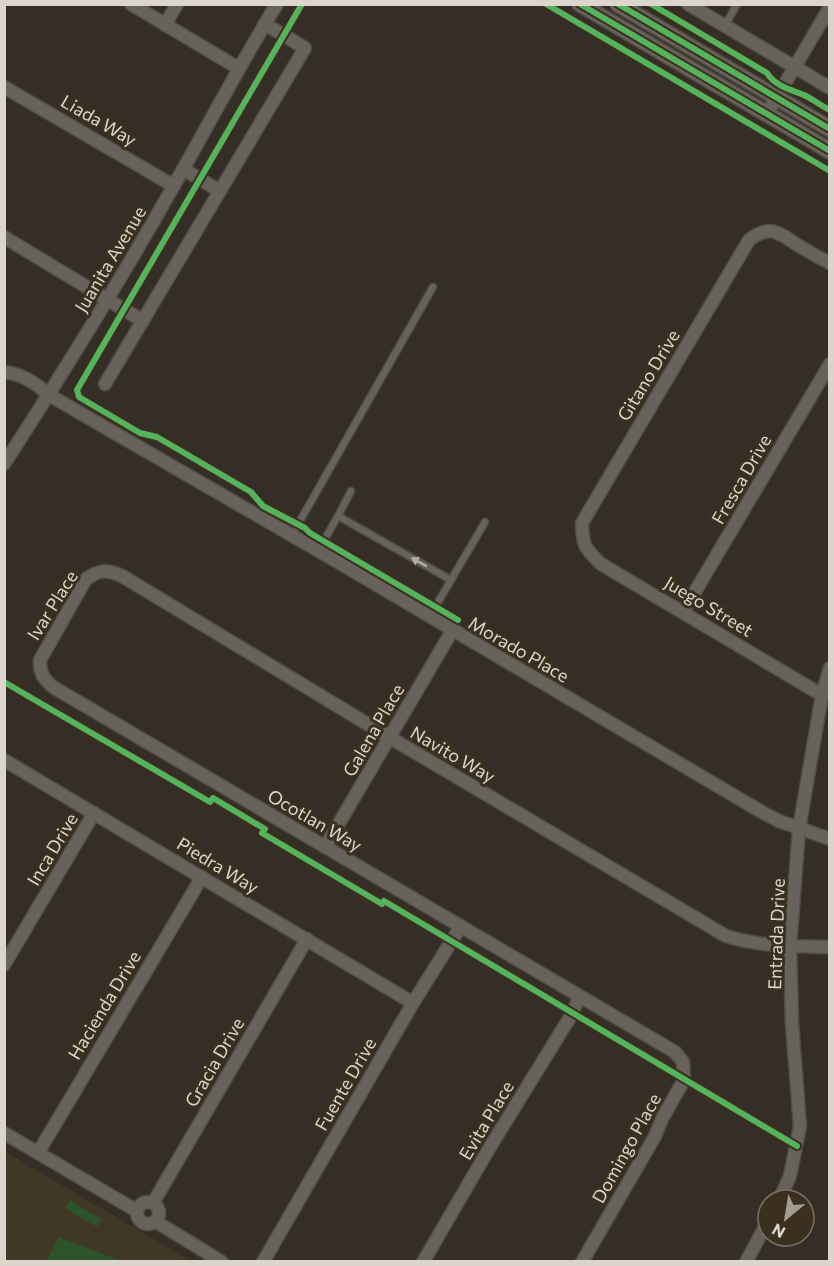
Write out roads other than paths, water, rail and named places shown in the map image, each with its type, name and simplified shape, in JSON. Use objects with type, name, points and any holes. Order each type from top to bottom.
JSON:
[{"type":"street","points":[[131,4],[238,68]]},
{"type":"street","points":[[165,25],[177,4]]},
{"type":"street","name":"Juanita Avenue","points":[[4,464],[107,299],[174,186],[238,68],[277,4]]},
{"type":"street","points":[[580,4],[830,151]]},
{"type":"street","points":[[618,4],[830,129]]},
{"type":"street","points":[[688,4],[830,88]]},
{"type":"street","points":[[767,114],[830,7]]},
{"type":"street","points":[[105,384],[305,48],[265,24]]},
{"type":"street","name":"Liada Way","points":[[4,87],[174,186]]},
{"type":"street","points":[[183,169],[220,191]]},
{"type":"street","name":"Gitano Drive","points":[[582,543],[582,523],[749,240],[760,232],[773,231],[784,234],[830,263]]},
{"type":"street","points":[[4,237],[143,321]]},
{"type":"street","name":"Fresca Drive","points":[[683,612],[830,364]]},
{"type":"street","name":"Morado Place","points":[[4,372],[29,379],[49,395],[760,811],[799,829],[830,839]]},
{"type":"street","name":"Juego Street","points":[[582,543],[602,564],[822,694]]},
{"type":"street","name":"Ivar Place","points":[[40,668],[43,653],[86,579],[95,572],[106,570]]},
{"type":"street","name":"Navito Way","points":[[106,570],[122,576],[726,936],[748,943],[830,946]]},
{"type":"street","name":"Galena Place","points":[[325,847],[452,631]]},
{"type":"street","name":"Ocotlan Way","points":[[40,668],[45,679],[53,687],[461,926],[579,998]]},
{"type":"street","name":"Entrada Drive","points":[[784,1188],[790,1176],[800,1126],[792,1023],[790,946],[799,829],[822,694],[830,668]]},
{"type":"street","name":"Piedra Way","points":[[4,759],[413,1003]]},
{"type":"street","name":"Inca Drive","points":[[4,965],[94,813]]},
{"type":"street","name":"Hacienda Drive","points":[[38,1153],[201,877]]},
{"type":"street","name":"Fuente Drive","points":[[262,1262],[413,1003],[461,926]]},
{"type":"street","name":"Gracia Drive","points":[[153,1203],[307,939]]},
{"type":"street","name":"Evita Place","points":[[423,1262],[572,1014],[579,998]]},
{"type":"street","name":"Domingo Place","points":[[579,998],[675,1052],[683,1062],[684,1080],[654,1138],[582,1262]]},
{"type":"street","points":[[4,1133],[137,1211],[141,1221],[148,1224],[155,1221],[159,1212],[153,1203],[143,1203],[137,1211]]},
{"type":"street","points":[[155,1221],[222,1262]]},
{"type":"street","points":[[746,1262],[756,1243]]},
{"type":"lane","points":[[724,26],[737,4]]},
{"type":"lane","points":[[291,535],[433,287]]},
{"type":"lane","points":[[318,551],[351,491]]},
{"type":"lane","points":[[338,516],[451,580]]},
{"type":"lane","points":[[430,617],[485,522]]}]
